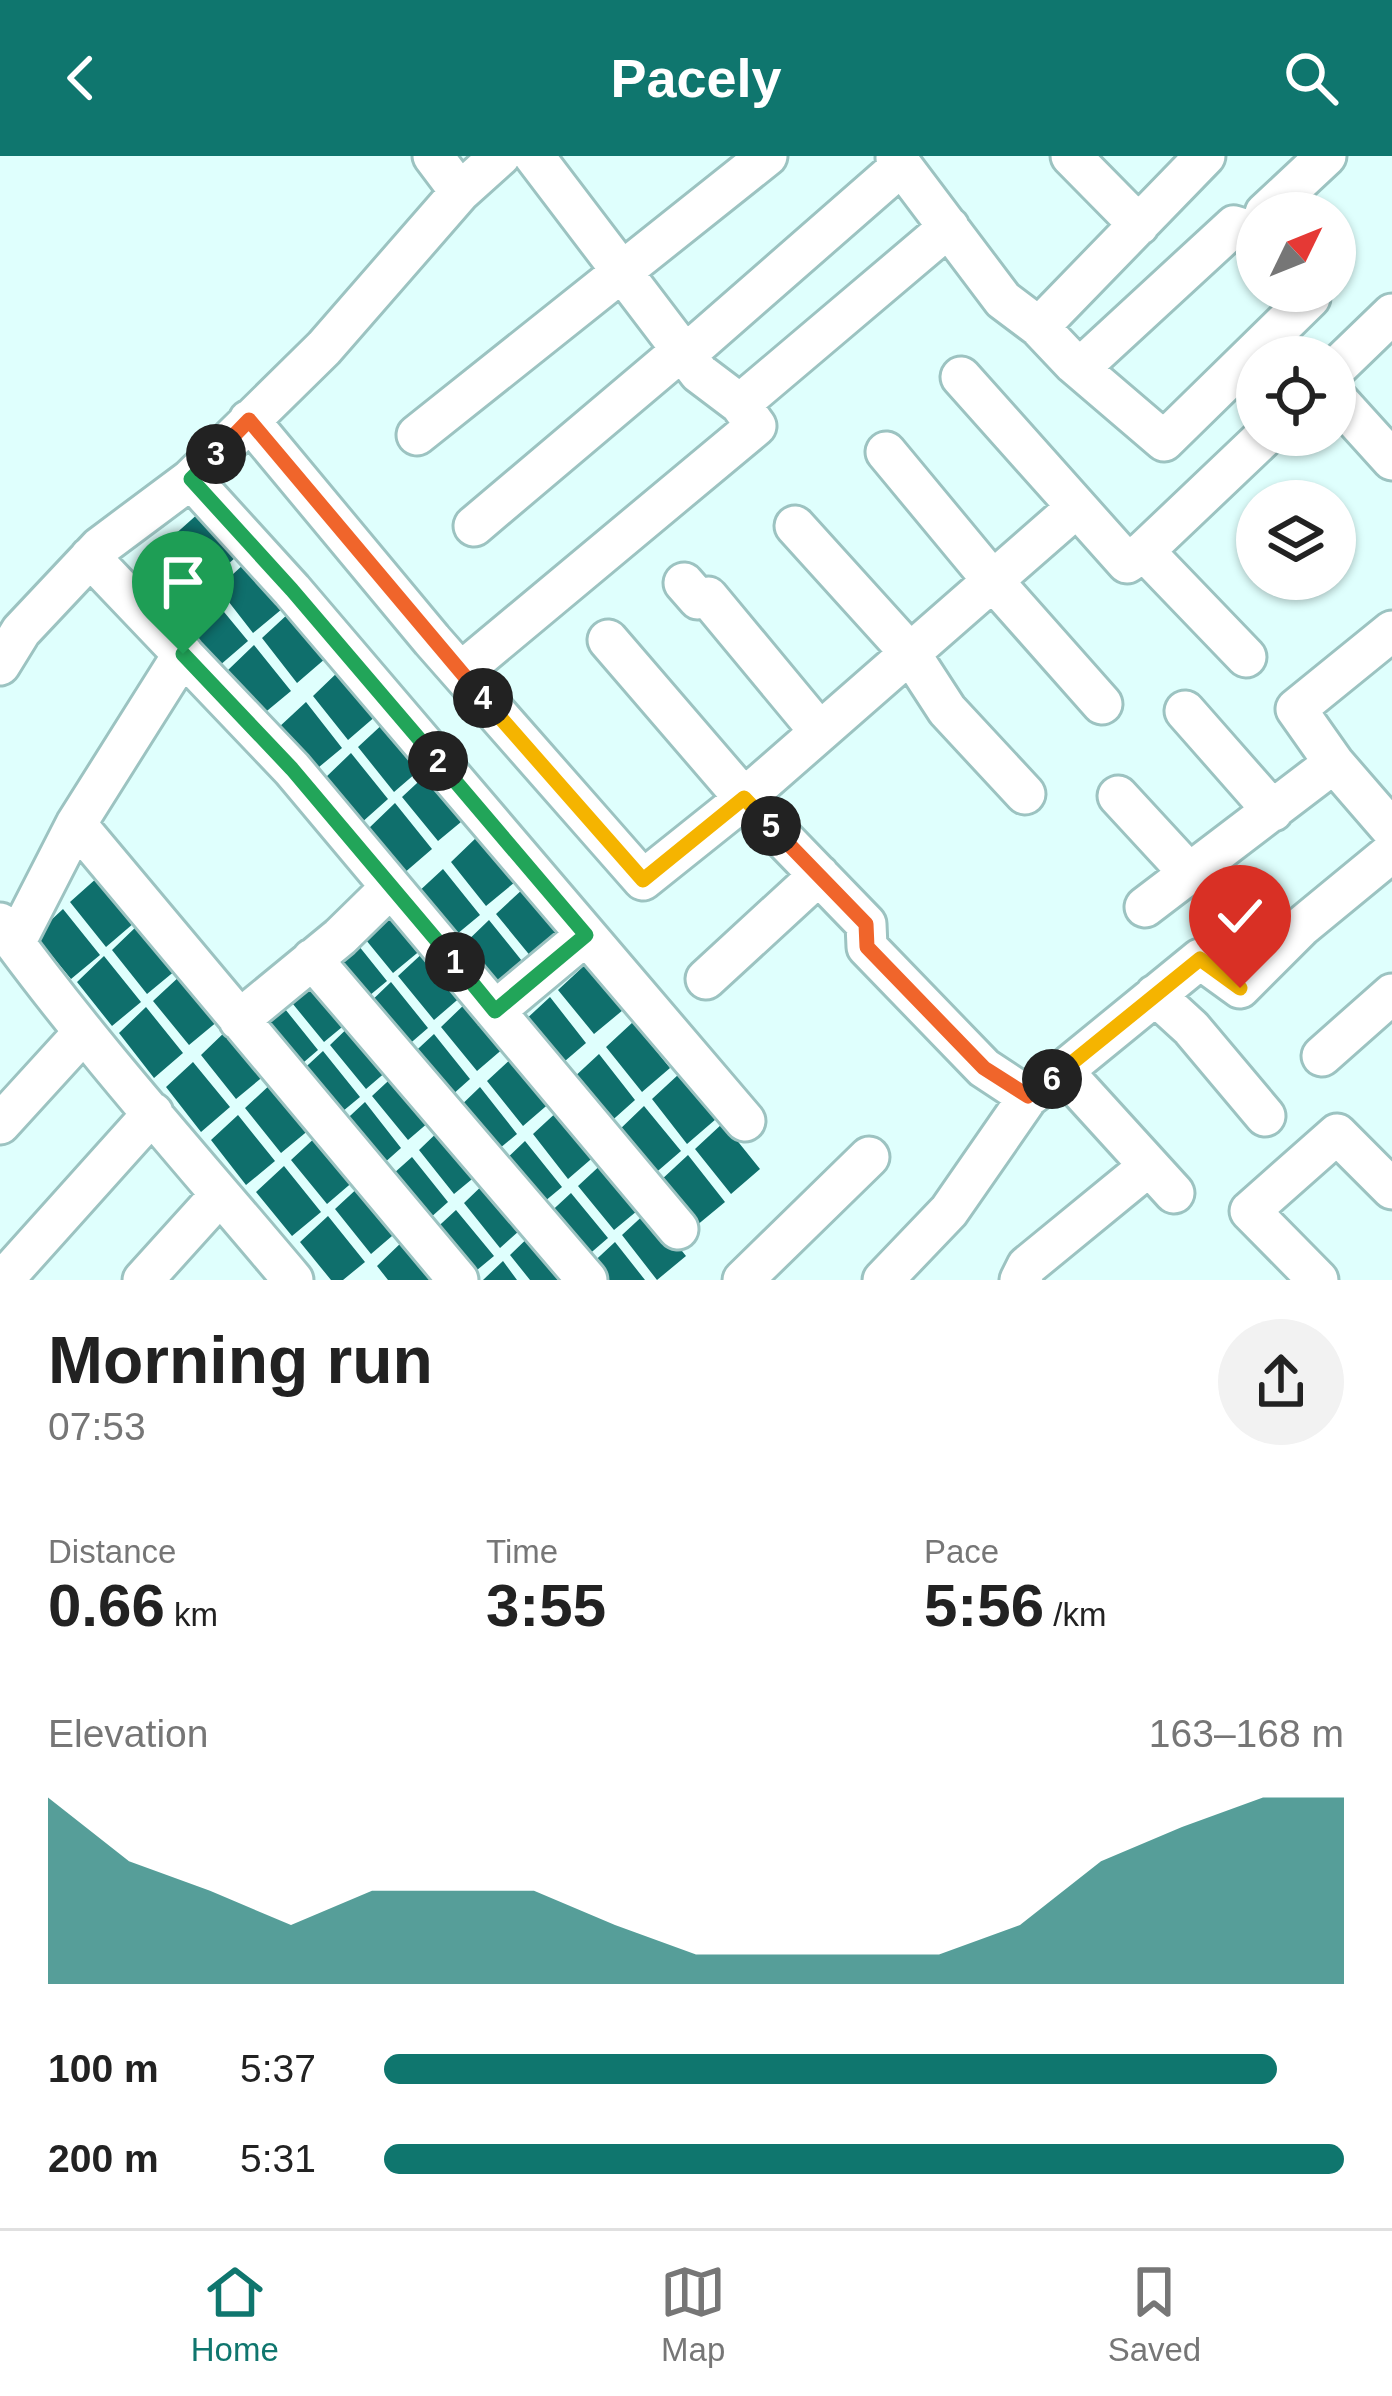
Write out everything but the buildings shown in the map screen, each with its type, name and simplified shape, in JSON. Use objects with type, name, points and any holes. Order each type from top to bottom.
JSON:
[{"type":"street","points":[[434,156],[460,192]]},
{"type":"street","points":[[0,665],[21,631],[90,557],[191,479],[324,348],[460,192],[500,156]]},
{"type":"street","points":[[461,672],[756,426],[740,404],[699,374],[534,156]]},
{"type":"street","points":[[417,435],[767,156]]},
{"type":"street","points":[[1071,156],[1139,225]]},
{"type":"street","points":[[1040,327],[1205,156]]},
{"type":"street","points":[[1291,192],[1326,156]]},
{"type":"street","points":[[474,526],[683,353],[900,161],[1003,300],[1040,327],[1164,441],[1289,312]]},
{"type":"street","points":[[1080,368],[1236,226]]},
{"type":"street","points":[[740,404],[949,227]]},
{"type":"street","points":[[1356,348],[1392,314]]},
{"type":"street","points":[[962,376],[1126,563],[1244,456]]},
{"type":"street","points":[[249,420],[643,880],[744,798],[1077,507]]},
{"type":"street","points":[[1356,420],[1392,460]]},
{"type":"street","points":[[886,452],[1102,704]]},
{"type":"street","points":[[191,479],[292,590],[745,1121]]},
{"type":"street","points":[[795,526],[910,653],[947,710],[1025,794]]},
{"type":"street","points":[[1144,551],[1246,657]]},
{"type":"street","points":[[90,557],[292,769],[678,1228]]},
{"type":"street","points":[[685,583],[698,599],[708,597],[820,732]]},
{"type":"street","points":[[608,640],[744,798],[866,924],[867,947],[984,1068],[1028,1096]]},
{"type":"street","points":[[1385,650],[1296,709],[1334,763],[1392,830]]},
{"type":"street","points":[[183,654],[7,933],[284,1277]]},
{"type":"street","points":[[1185,711],[1273,811]]},
{"type":"street","points":[[1145,907],[1334,763]]},
{"type":"street","points":[[1118,796],[1190,874]]},
{"type":"street","points":[[76,824],[458,1280]]},
{"type":"street","points":[[883,1280],[949,1211],[1028,1096],[1200,959],[1240,988],[1300,927],[1392,852]]},
{"type":"street","points":[[706,979],[819,875]]},
{"type":"street","points":[[239,1020],[340,937],[390,888]]},
{"type":"street","points":[[495,1011],[586,935]]},
{"type":"street","points":[[312,959],[586,1280]]},
{"type":"street","points":[[1322,1056],[1392,994]]},
{"type":"street","points":[[1155,995],[1191,1028],[1265,1116]]},
{"type":"street","points":[[0,1124],[84,1032]]},
{"type":"street","points":[[1020,1280],[1027,1266],[1162,1179],[1063,1072]]},
{"type":"street","points":[[3,1280],[153,1114]]},
{"type":"street","points":[[1318,1280],[1250,1211],[1337,1133],[1392,1190]]},
{"type":"street","points":[[743,1280],[869,1157]]},
{"type":"street","points":[[143,1280],[218,1196]]},
{"type":"route","points":[[183,654],[292,769],[495,1011],[586,935],[292,590],[191,479],[249,420],[432,640],[643,880],[744,798],[866,924],[867,947],[984,1068],[1028,1096],[1200,959],[1240,988]]}]
